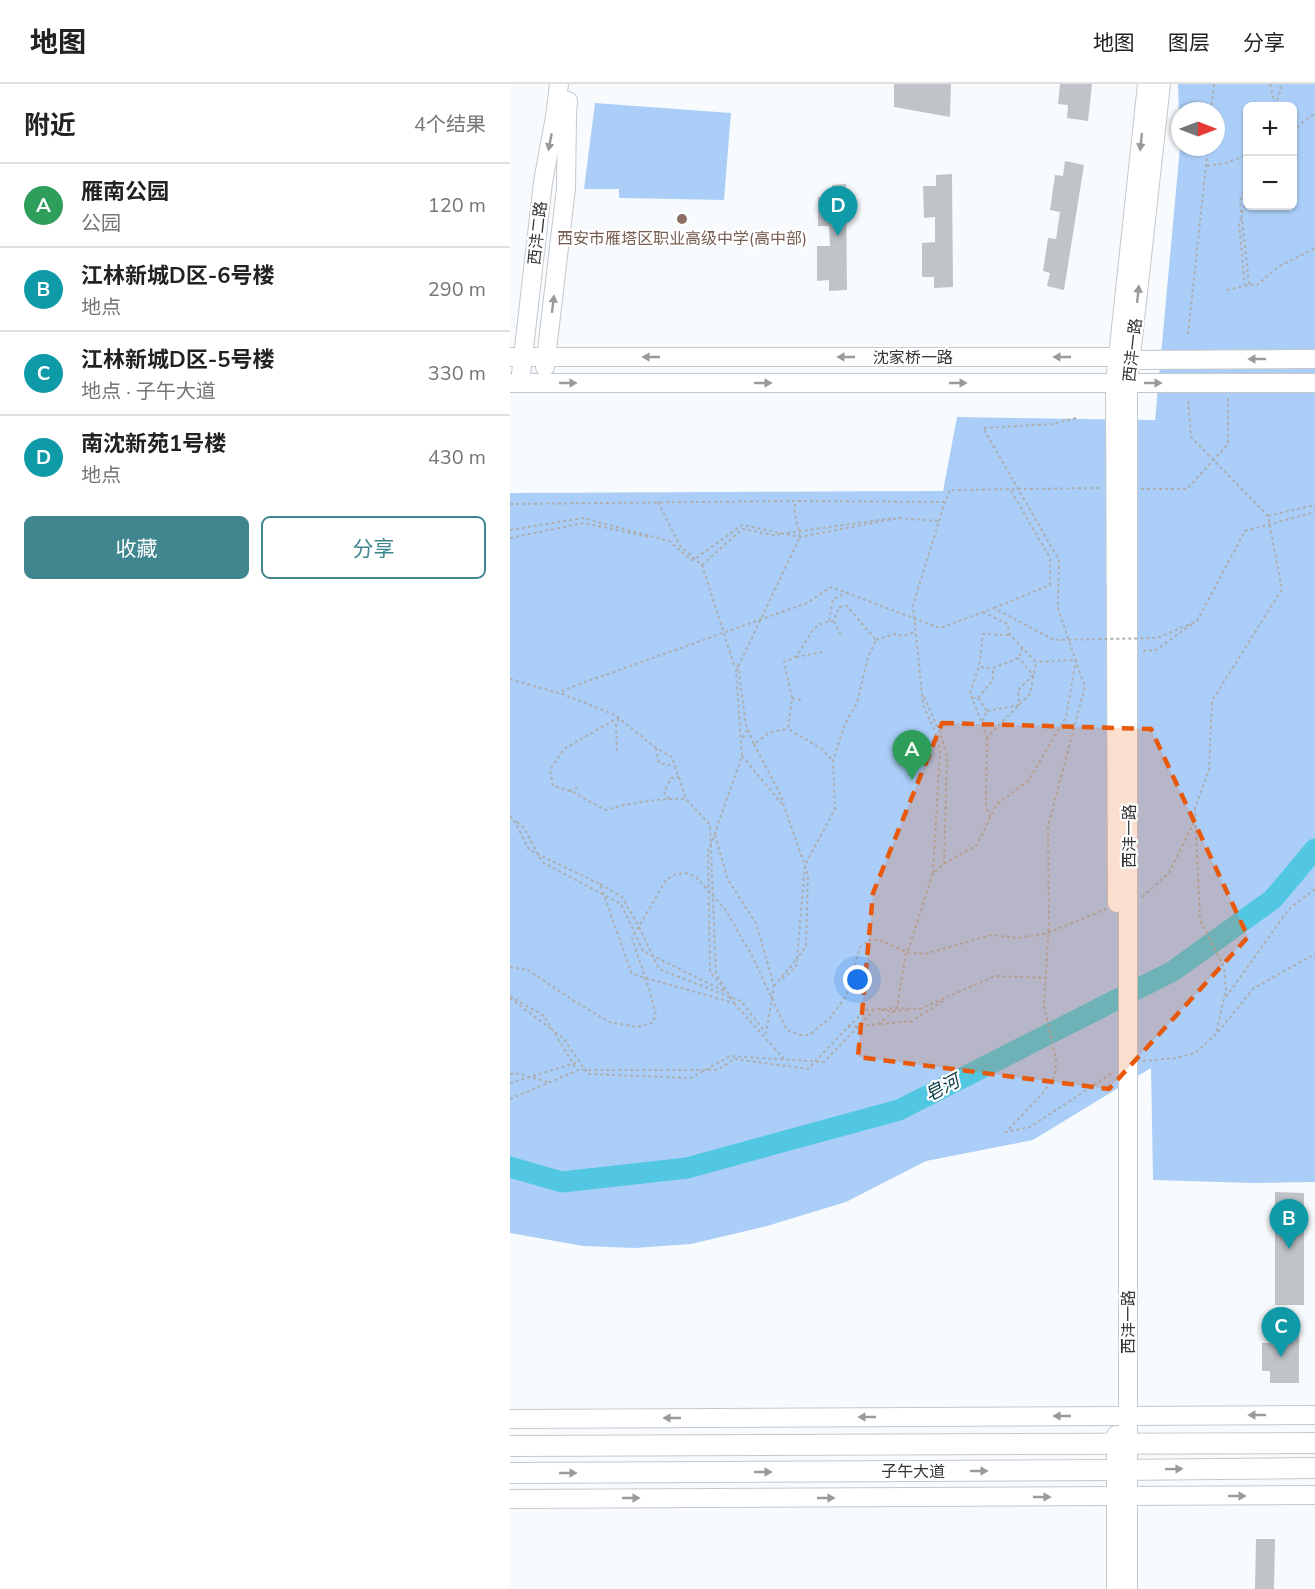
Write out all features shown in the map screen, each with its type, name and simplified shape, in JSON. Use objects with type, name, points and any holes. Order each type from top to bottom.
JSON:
[{"type":"main road","name":"西沣二路","points":[[515,383],[517,357],[559,84]]},
{"type":"main road","name":"西沣二路","points":[[543,383],[566,188],[570,84]]},
{"type":"main road","name":"西沣一路","points":[[1124,358],[1147,84]]},
{"type":"main road","name":"西沣一路","points":[[1116,1589],[1122,1497],[1121,383],[1161,84]]},
{"type":"main road","name":"沈家桥一路","points":[[517,357],[1315,359]]},
{"type":"main road","name":"沈家桥一路","points":[[515,383],[1315,382]]},
{"type":"main road","name":"西沣一路","points":[[1122,488],[1129,653],[1123,903]]},
{"type":"main road","points":[[510,1419],[1315,1415]]},
{"type":"main road","name":"子午大道","points":[[510,1446],[1315,1443]]},
{"type":"main road","name":"子午大道","points":[[510,1473],[1315,1468]]},
{"type":"main road","points":[[510,1499],[1315,1495]]},
{"type":"main road","name":"西沣一路","points":[[1122,1497],[1128,1589]]},
{"type":"path","points":[[1212,102],[1214,84]]},
{"type":"path","points":[[1270,84],[1274,102]]},
{"type":"path","points":[[1276,102],[1281,89],[1279,84]]},
{"type":"path","points":[[1297,128],[1315,113]]},
{"type":"path","points":[[1188,334],[1207,156]]},
{"type":"path","points":[[1206,166],[1227,163],[1245,156]]},
{"type":"path","points":[[1243,194],[1240,201],[1249,284]]},
{"type":"path","points":[[1244,210],[1239,224],[1245,287]]},
{"type":"path","points":[[1227,290],[1245,287],[1249,284],[1257,285],[1278,267],[1315,248]]},
{"type":"path","points":[[1186,383],[1191,437],[1268,516],[1282,589],[1212,701],[1209,770],[1195,808],[1200,920],[1224,967],[1227,989],[1216,1034]]},
{"type":"path","points":[[879,1024],[897,1008],[906,952],[933,873],[940,750],[935,731],[923,705],[913,605],[938,521],[950,490],[1187,489],[1228,444],[1228,383]]},
{"type":"path","points":[[1076,418],[1052,424],[983,428],[1059,560],[1058,609],[1085,687],[1048,826],[1048,933],[1044,1006],[1056,1060],[1055,1075],[1043,1093],[1006,1132],[1030,1127],[1123,1063],[1176,1058],[1195,1053],[1216,1034],[1254,988],[1315,954]]},
{"type":"path","points":[[560,693],[807,603],[831,587],[940,628],[1050,585],[1050,558],[1010,489]]},
{"type":"path","points":[[730,997],[710,972],[708,850],[742,756],[736,671],[800,537],[794,509],[796,501]]},
{"type":"path","points":[[658,502],[678,543],[702,565],[734,665],[738,666],[748,728],[780,794],[808,875],[806,946],[774,986]]},
{"type":"path","points":[[510,504],[945,502]]},
{"type":"path","points":[[1268,516],[1315,505]]},
{"type":"path","points":[[1129,653],[1156,650],[1197,621],[1245,531],[1315,512]]},
{"type":"path","points":[[510,530],[583,518],[669,542],[691,560],[738,526],[773,535],[891,518],[938,521]]},
{"type":"path","points":[[784,533],[800,537],[899,518]]},
{"type":"path","points":[[510,538],[584,523],[678,543]]},
{"type":"path","points":[[702,565],[742,527]]},
{"type":"path","points":[[829,621],[833,599],[846,592]]},
{"type":"path","points":[[842,637],[834,621],[839,607],[847,606],[876,640]]},
{"type":"path","points":[[994,608],[1054,640],[1157,638],[1192,624]]},
{"type":"path","points":[[983,612],[1007,624],[1010,635],[1036,662],[1076,660]]},
{"type":"path","points":[[796,657],[813,628],[834,621]]},
{"type":"path","points":[[797,959],[805,864],[835,809],[833,761],[844,724],[857,703],[868,657],[876,640],[894,634],[903,636],[915,632]]},
{"type":"path","points":[[990,817],[986,807],[987,737],[970,693],[979,666],[983,634],[1010,635]]},
{"type":"path","points":[[1019,658],[1022,648]]},
{"type":"path","points":[[788,729],[792,698],[784,662],[796,657],[823,652]]},
{"type":"path","points":[[979,666],[993,668],[1019,658]]},
{"type":"path","points":[[1019,658],[1033,675]]},
{"type":"path","points":[[933,873],[977,845],[996,805],[1028,781],[1066,717],[1076,660]]},
{"type":"path","points":[[987,737],[1030,694],[1036,662]]},
{"type":"path","points":[[978,698],[993,680],[993,668]]},
{"type":"path","points":[[1019,705],[1018,690],[1033,675]]},
{"type":"path","points":[[510,679],[560,693],[617,716],[656,748],[672,757],[686,799],[710,825],[716,974],[734,1003],[784,1059]]},
{"type":"path","points":[[923,693],[940,733],[946,758],[944,864]]},
{"type":"path","points":[[792,698],[801,700]]},
{"type":"path","points":[[972,698],[978,698]]},
{"type":"path","points":[[978,698],[987,711]]},
{"type":"path","points":[[987,711],[1019,705]]},
{"type":"path","points":[[981,722],[987,711]]},
{"type":"path","points":[[617,716],[617,752]]},
{"type":"path","points":[[617,716],[564,749],[550,770],[553,786],[569,791],[605,810],[629,803],[686,799]]},
{"type":"path","points":[[742,741],[748,728]]},
{"type":"path","points":[[754,744],[770,732],[788,729],[822,749],[833,761]]},
{"type":"path","points":[[656,748],[659,763],[675,767]]},
{"type":"path","points":[[742,756],[785,808]]},
{"type":"path","points":[[939,759],[946,768]]},
{"type":"path","points":[[669,799],[664,792],[671,778],[679,777]]},
{"type":"path","points":[[569,791],[578,788]]},
{"type":"path","points":[[510,816],[529,850],[622,897],[659,969],[741,1001],[766,1033]]},
{"type":"path","points":[[510,967],[528,970],[609,1022],[638,1027],[652,1023],[656,1016],[632,938],[666,880],[676,874],[686,873],[696,877],[724,909],[752,954],[787,1030],[800,1035],[809,1035],[830,1018],[846,996],[860,947],[868,940],[880,940],[906,952],[925,954],[991,935],[1018,938],[1048,933],[1144,896],[1169,873],[1195,819]]},
{"type":"path","points":[[715,833],[728,880],[756,923],[774,986],[765,1038]]},
{"type":"path","points":[[536,854],[542,862],[621,904],[643,951],[727,993]]},
{"type":"path","points":[[600,884],[632,974],[734,1003]]},
{"type":"path","points":[[1224,999],[1289,909],[1315,889]]},
{"type":"path","points":[[510,1099],[577,1071],[718,1070],[734,1059],[808,1069],[866,1010],[920,1009],[995,976],[1046,978]]},
{"type":"path","points":[[848,1027],[912,1021],[954,994]]},
{"type":"path","points":[[510,997],[564,1039],[588,1074],[691,1078],[730,1056],[824,1062],[874,1010],[920,1009]]},
{"type":"path","points":[[510,997],[544,1016],[577,1071]]},
{"type":"path","points":[[510,1083],[579,1062]]},
{"type":"path","points":[[510,1074],[515,1073],[550,1082]]},
{"type":"highlighted area","points":[[942,723],[1151,729],[1248,937],[1109,1089],[858,1057],[873,893]]},
{"type":"shaded area","points":[[1178,84],[1315,84],[1315,1182],[1153,1180],[1151,1068],[1033,1140],[926,1161],[846,1202],[767,1226],[691,1244],[635,1248],[583,1246],[510,1233],[510,493],[943,491],[957,417],[1155,420],[1179,156],[1225,156],[1225,102],[1179,102]]},
{"type":"shaded area","points":[[595,103],[731,113],[724,200],[619,198],[619,189],[584,189]]},
{"type":"building","points":[[894,84],[951,84],[950,117],[894,107]]},
{"type":"building","points":[[1060,84],[1092,84],[1088,121],[1067,118],[1068,105],[1058,104]]},
{"type":"building","points":[[1065,161],[1084,165],[1064,290],[1047,286],[1050,273],[1043,271],[1048,238],[1056,239],[1060,212],[1050,210],[1055,175],[1063,176]]},
{"type":"building","points":[[952,174],[953,287],[934,288],[934,277],[922,277],[922,243],[935,242],[935,217],[924,218],[923,186],[936,186],[936,175]]},
{"type":"building","points":[[846,184],[847,290],[829,291],[829,280],[817,281],[817,246],[830,246],[829,226],[818,226],[818,197],[832,197],[832,185]]},
{"type":"building","points":[[1275,1192],[1304,1193],[1304,1305],[1275,1305]]},
{"type":"building","points":[[1270,1328],[1299,1328],[1299,1383],[1270,1383],[1270,1371],[1262,1371],[1262,1343],[1270,1343]]},
{"type":"building","points":[[1256,1539],[1275,1539],[1274,1589],[1255,1589]]},
{"type":"waterway","name":"皂河","points":[[510,1167],[562,1182],[687,1168],[899,1110],[1173,971],[1273,899],[1315,849]]},
{"type":"place","name":"西安市雁塔区职业高级中学(高中部)","points":[[682,219]]},
{"type":"place","name":"南沈新苑1号楼","points":[[838,236]]},
{"type":"place","name":"雁南公园","points":[[912,780]]},
{"type":"place","name":"江林新城D区-6号楼","points":[[1289,1249]]},
{"type":"place","name":"江林新城D区-5号楼","points":[[1281,1357]]}]
